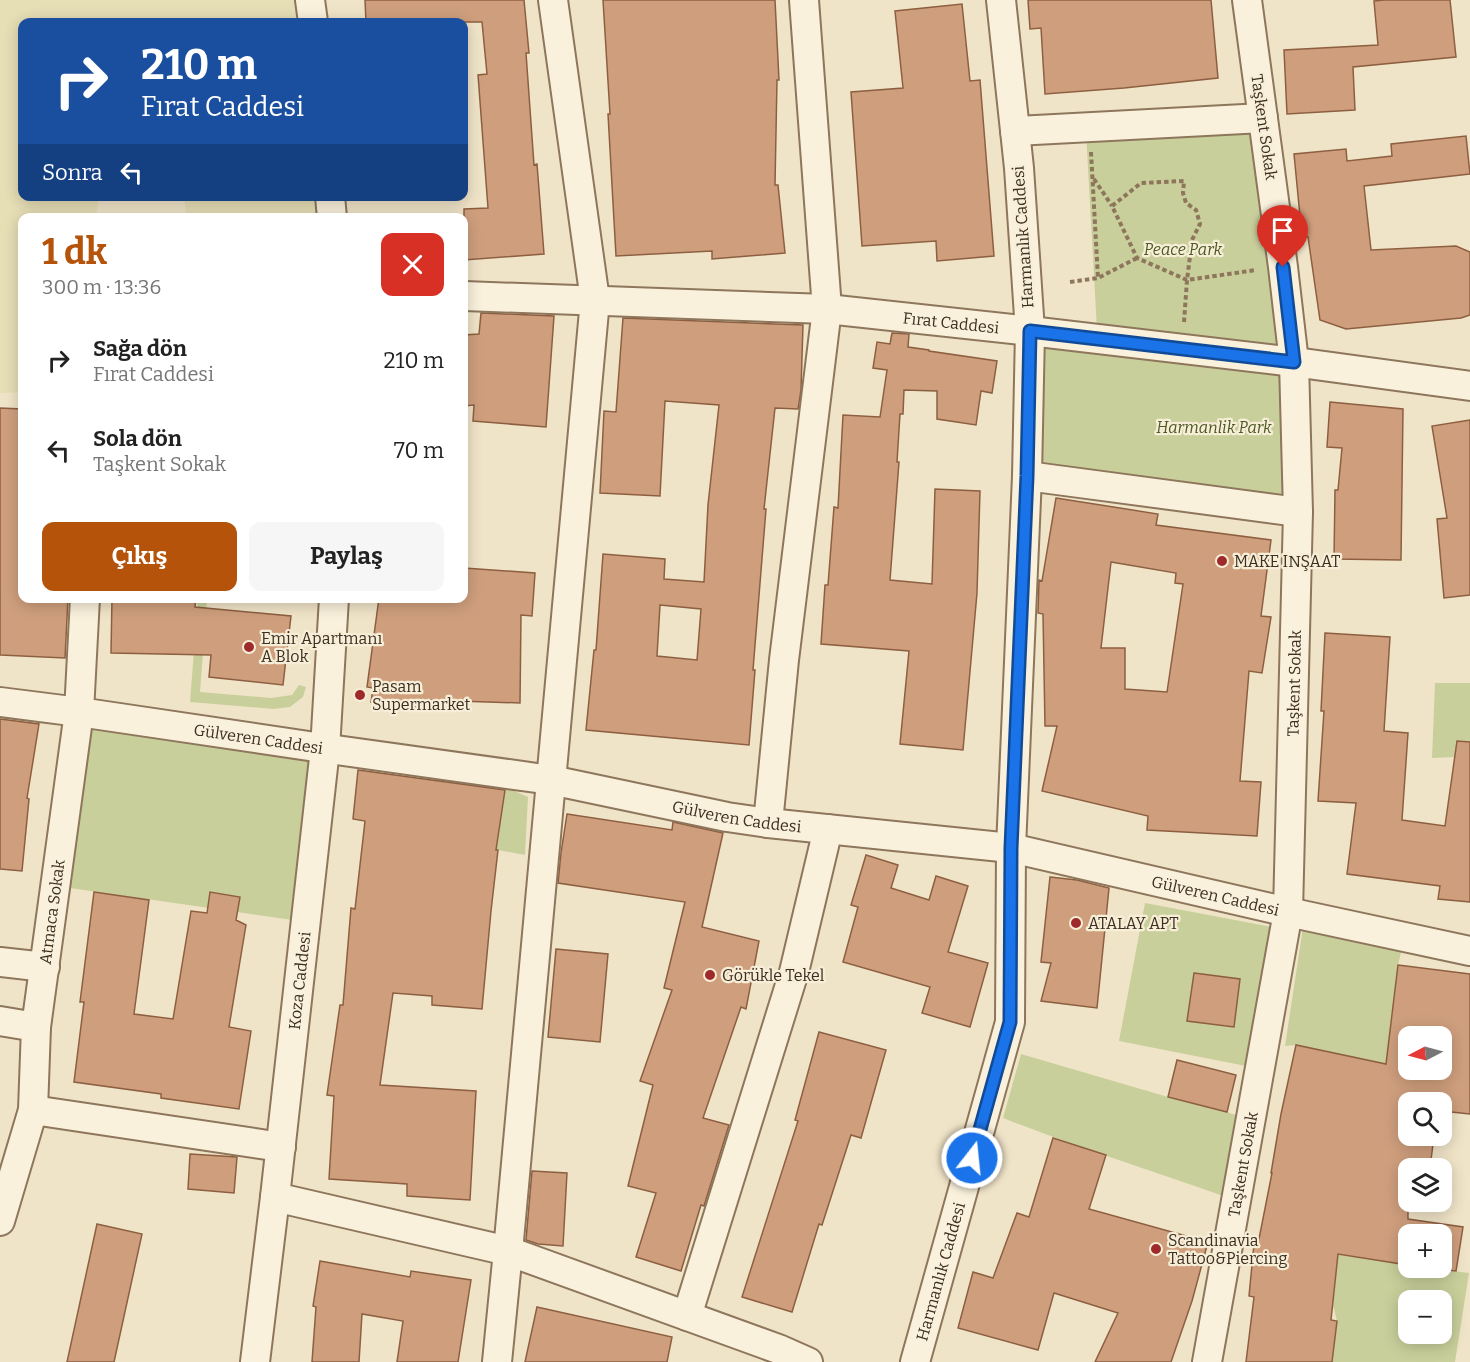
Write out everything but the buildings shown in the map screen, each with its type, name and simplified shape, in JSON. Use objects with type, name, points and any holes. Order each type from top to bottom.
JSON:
[{"type":"street","points":[[310,0],[312,18]]},
{"type":"street","points":[[496,1362],[594,300],[553,0]]},
{"type":"street","points":[[768,823],[784,660],[827,309],[804,0]]},
{"type":"street","name":"Harmanlık Caddesi","points":[[915,1362],[1010,1022],[1011,848],[1027,476],[1030,331],[1019,168],[1001,0]]},
{"type":"street","name":"Taşkent Sokak","points":[[1207,1362],[1288,912],[1298,512],[1294,362],[1246,0]]},
{"type":"street","points":[[1015,131],[1263,118]]},
{"type":"street","name":"Fırat Caddesi","points":[[468,296],[827,309],[1294,362],[1470,386]]},
{"type":"street","points":[[1027,476],[1298,512]]},
{"type":"street","name":"Atmaca Sokak","points":[[0,1221],[33,1110],[36,1027],[79,712],[85,603]]},
{"type":"street","name":"Koza Caddesi","points":[[255,1362],[325,749],[334,603]]},
{"type":"street","name":"Gülveren Caddesi","points":[[0,702],[551,780],[727,817],[768,823],[1011,848],[1470,951]]},
{"type":"street","points":[[687,1316],[794,972],[828,829]]},
{"type":"street","points":[[0,962],[45,967]]},
{"type":"street","points":[[0,1021],[36,1027]]},
{"type":"street","points":[[33,1110],[281,1147]]},
{"type":"street","points":[[275,1197],[508,1251],[687,1316],[779,1356],[808,1362]]},
{"type":"path","points":[[1098,278],[1093,177],[1112,206],[1137,258],[1186,280],[1283,267]]},
{"type":"path","points":[[1112,206],[1141,183],[1184,181],[1183,193],[1186,203],[1196,210],[1200,224],[1192,240],[1186,280],[1183,349]]},
{"type":"path","points":[[1070,282],[1098,278],[1137,258]]},
{"type":"shaded area","points":[[0,0],[308,0],[310,18],[18,18],[18,201],[98,201],[97,213],[18,213],[18,392],[0,393]]},
{"type":"shaded area","points":[[184,201],[325,201],[327,213],[186,213]]},
{"type":"green space","name":"Peace Park","points":[[1255,123],[1286,355],[1097,330],[1086,132]]},
{"type":"green space","name":"Harmanlik Park","points":[[1034,339],[1290,367],[1292,506],[1032,472]]},
{"type":"green space","points":[[198,603],[207,603],[200,692],[271,698],[292,695],[299,685],[306,687],[303,697],[290,707],[274,709],[190,702]]},
{"type":"green space","points":[[1435,683],[1470,683],[1470,759],[1432,758]]},
{"type":"green space","points":[[79,712],[325,749],[306,922],[56,886]]},
{"type":"green space","points":[[436,775],[506,787],[528,797],[525,855],[433,843]]},
{"type":"green space","points":[[1145,903],[1277,928],[1251,1067],[1119,1041]]},
{"type":"green space","points":[[1303,927],[1402,948],[1386,1065],[1296,1045],[1285,1046]]},
{"type":"green space","points":[[1021,1054],[1241,1117],[1226,1197],[1003,1118]]},
{"type":"green space","points":[[1338,1253],[1398,1263],[1398,1278],[1452,1278],[1452,1271],[1469,1273],[1455,1362],[1332,1362],[1337,1321],[1333,1305]]},
{"type":"place","name":"MAKE INŞAAT","points":[[1222,561]]},
{"type":"place","name":"Emir Apartmanı A Blok","points":[[249,647]]},
{"type":"place","name":"Pasam Supermarket","points":[[360,695]]},
{"type":"place","name":"ATALAY APT","points":[[1076,923]]},
{"type":"place","name":"Görükle Tekel","points":[[710,975]]},
{"type":"place","name":"Scandinavia Tattoo&Piercing","points":[[1156,1249]]},
{"type":"route","points":[[972,1158],[1010,1022],[1011,848],[1027,476],[1030,331],[1294,362],[1283,267]]}]
